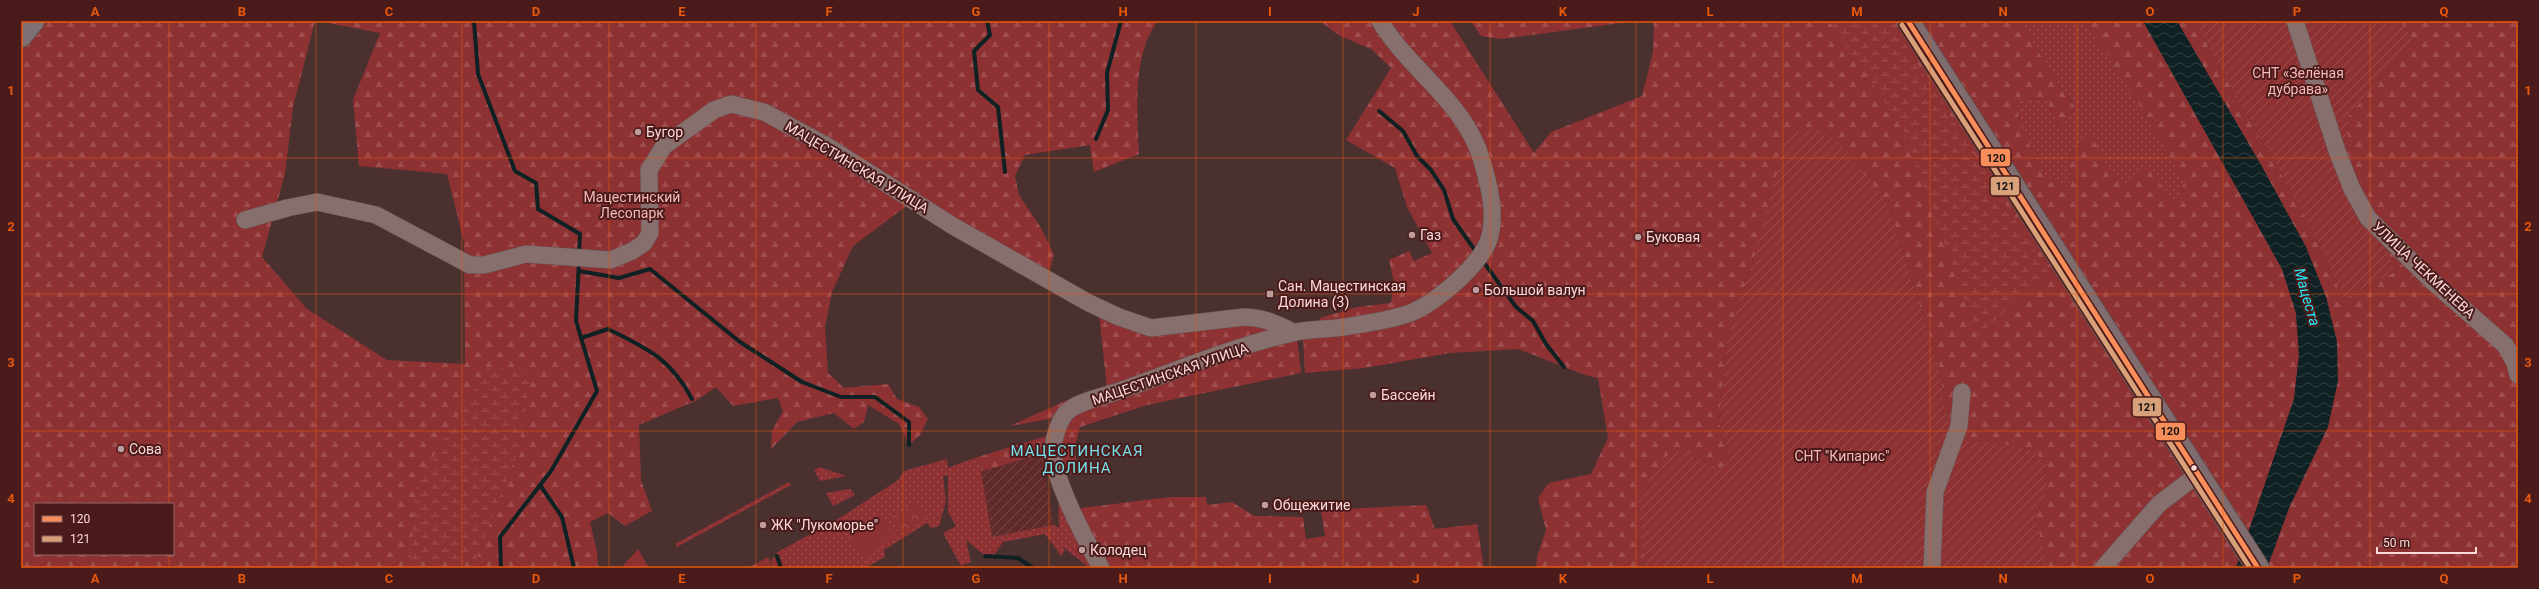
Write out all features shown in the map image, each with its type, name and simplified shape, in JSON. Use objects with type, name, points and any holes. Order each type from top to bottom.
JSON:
[{"type":"highway","points":[[21,36],[32,21]]},
{"type":"main road","points":[[1908,21],[2197,475],[2258,568]]},
{"type":"street","name":"МАЦЕСТИНСКАЯ УЛИЦА","points":[[1101,568],[1058,475],[1053,450],[1057,429],[1068,411],[1088,402],[1293,332],[1343,328],[1414,311],[1442,294],[1466,272],[1481,255],[1490,238],[1492,216],[1482,158],[1460,114],[1390,36],[1380,21]]},
{"type":"street","name":"УЛИЦА ЧЕКМЕНЕВА","points":[[2295,21],[2337,151],[2352,189],[2368,218],[2432,281],[2505,345],[2518,375]]},
{"type":"street","name":"МАЦЕСТИНСКАЯ УЛИЦА","points":[[245,220],[287,208],[317,202],[376,215],[470,265],[484,264],[526,254],[611,260],[622,257],[644,243],[650,233],[651,224],[648,200],[649,170],[664,146],[714,110],[731,104],[764,112],[827,146],[953,226],[1089,303],[1119,317],[1150,328],[1244,317],[1258,318],[1270,320],[1293,332]]},
{"type":"street","points":[[1932,568],[1935,492],[1959,426],[1962,392]]},
{"type":"street","points":[[2103,568],[2159,504],[2197,475]]},
{"type":"shaded area","points":[[1042,454],[1054,525],[992,537],[981,471]]},
{"type":"green space","name":"Мацестинский Лесопарк","points":[[21,21],[315,21],[293,107],[285,174],[262,257],[307,309],[387,360],[465,364],[464,242],[447,174],[359,166],[353,100],[380,33],[318,21],[1158,21],[1150,34],[1140,67],[1137,103],[1139,154],[1094,172],[1090,145],[1025,155],[1015,176],[1019,195],[1041,228],[1054,255],[1050,269],[1051,288],[909,204],[853,246],[832,292],[825,327],[828,373],[844,388],[888,384],[897,399],[919,407],[928,419],[920,435],[909,445],[899,424],[868,405],[864,422],[854,429],[834,413],[797,422],[771,449],[772,431],[783,411],[778,398],[733,406],[716,387],[695,401],[639,425],[641,480],[652,511],[625,526],[608,513],[590,522],[597,552],[598,568],[21,568]]},
{"type":"green space","points":[[1320,21],[1450,21],[1534,153],[1551,132],[1642,96],[1653,52],[1654,21],[2019,21],[2060,86],[2075,106],[2060,128],[2046,99],[2017,98],[2019,123],[2044,176],[2071,189],[2069,151],[2090,134],[2120,187],[2148,166],[2176,207],[2184,181],[2125,80],[2084,21],[2143,21],[2282,269],[2296,313],[2299,355],[2294,399],[2236,568],[2048,568],[2035,517],[2047,490],[2034,450],[1991,442],[1969,441],[1955,432],[1947,418],[1938,363],[1886,199],[1756,251],[1727,340],[1719,422],[1729,461],[1720,468],[1682,451],[1638,496],[1645,568],[1536,568],[1537,557],[1546,530],[1538,498],[1549,483],[1591,474],[1608,438],[1598,378],[1585,375],[1518,349],[1450,353],[1364,368],[1305,373],[1303,338],[1322,331],[1320,318],[1357,307],[1391,303],[1394,282],[1389,260],[1409,251],[1414,261],[1432,253],[1407,207],[1395,168],[1346,140],[1391,68],[1371,49],[1340,36]]},
{"type":"green space","points":[[1471,21],[1635,21],[1502,39],[1481,36]]},
{"type":"green space","points":[[1829,21],[1891,21],[2048,272],[1978,336],[1903,129]]},
{"type":"green space","points":[[2019,21],[2084,21],[2125,80],[2184,181],[2176,207],[2120,187],[2069,151],[2071,189],[2044,176],[2019,123],[2017,98],[2046,99],[2060,128],[2075,105],[2053,75]]},
{"type":"green space","points":[[2177,21],[2194,21],[2304,215],[2344,299],[2396,271],[2347,152],[2349,115],[2414,40],[2400,21],[2518,21],[2518,568],[2267,568],[2289,508],[2337,342],[2326,297],[2306,247]]},
{"type":"green space","name":"СНТ «Зелёная дубрава»","points":[[2194,21],[2400,21],[2414,40],[2349,115],[2347,151],[2396,271],[2344,299],[2304,215]]},
{"type":"green space","name":"СНТ \"Кипарис\"","points":[[1811,128],[1834,139],[1886,199],[1938,363],[1947,418],[1955,432],[1969,441],[1991,442],[2034,450],[2046,465],[2047,490],[2035,517],[2048,568],[1645,568],[1638,496],[1669,453],[1682,451],[1720,468],[1729,461],[1719,422],[1727,340],[1756,251],[1787,135]]},
{"type":"green space","points":[[1099,314],[1156,335],[1244,317],[1297,336],[1301,373],[1147,405],[1080,427],[1074,449],[1079,472],[1058,475],[1045,472],[1041,454],[986,470],[974,458],[1057,433],[1065,416],[1010,426],[1065,401],[1107,388]]},
{"type":"green space","points":[[488,367],[531,374],[519,448],[476,560],[410,562],[417,483]]},
{"type":"green space","points":[[974,458],[986,470],[981,471],[992,537],[1054,525],[1059,528],[1058,475],[1101,568],[1090,568],[1062,546],[1065,550],[1061,556],[1045,534],[1003,542],[994,555],[985,556],[966,540],[971,562],[961,566],[943,533],[956,526],[948,512],[948,475],[943,476],[946,501],[939,526],[931,528],[927,523],[884,550],[885,557],[865,568],[773,568],[771,560],[776,556],[776,553],[843,516],[898,480],[904,471],[947,459],[948,468]]},
{"type":"green space","points":[[820,467],[846,476],[820,481],[814,470]]},
{"type":"green space","points":[[789,482],[791,485],[677,547],[675,544]]},
{"type":"green space","points":[[850,489],[855,495],[833,506],[826,493]]},
{"type":"green space","points":[[1170,497],[1206,497],[1207,505],[1232,502],[1254,516],[1303,517],[1306,539],[1325,536],[1321,510],[1426,505],[1435,529],[1477,524],[1484,568],[1101,568],[1075,514],[1082,508]]},
{"type":"green space","points":[[917,503],[926,519],[900,534],[891,518]]},
{"type":"green space","points":[[883,518],[895,536],[862,558],[851,539]]},
{"type":"green space","points":[[638,549],[649,568],[621,568]]},
{"type":"green space","points":[[768,557],[773,568],[748,568]]},
{"type":"water","name":"Мацеста","points":[[2143,21],[2177,21],[2260,163],[2306,247],[2326,297],[2337,342],[2338,381],[2328,427],[2289,508],[2267,568],[2236,568],[2294,399],[2299,355],[2296,313],[2282,269]]},
{"type":"waterway","points":[[474,21],[478,74],[515,171],[536,183],[538,209],[580,234],[579,255]]},
{"type":"waterway","points":[[987,21],[990,35],[974,51],[978,90],[998,107],[1005,172]]},
{"type":"waterway","points":[[1096,139],[1108,110],[1107,73],[1121,21]]},
{"type":"waterway","points":[[1379,111],[1403,131],[1417,156],[1431,170],[1444,190],[1453,219],[1474,249]]},
{"type":"waterway","points":[[501,568],[500,537],[551,471],[597,391],[576,321],[579,261]]},
{"type":"waterway","points":[[1485,264],[1516,307],[1533,321],[1546,344],[1564,367]]},
{"type":"waterway","points":[[579,271],[619,278],[650,269],[740,342],[802,382],[841,397],[875,397],[909,422],[909,445]]},
{"type":"waterway","points":[[581,338],[608,329],[646,349],[666,364],[684,385],[692,399]]},
{"type":"waterway","points":[[540,485],[562,517],[574,568]]},
{"type":"waterway","points":[[777,556],[781,568]]},
{"type":"waterway","points":[[985,556],[1018,558],[1033,568]]},
{"type":"transit line","name":"120","points":[[1908,21],[2258,568]]},
{"type":"transit line","name":"121","points":[[1902,25],[2250,568]]},
{"type":"place","name":"Бугор","points":[[638,132]]},
{"type":"place","name":"Газ","points":[[1412,235]]},
{"type":"place","name":"Буковая","points":[[1638,237]]},
{"type":"place","name":"Большой валун","points":[[1476,290]]},
{"type":"place","name":"Сан. Мацестинская Долина (3)","points":[[1270,294]]},
{"type":"place","name":"Бассейн","points":[[1373,395]]},
{"type":"place","name":"Сова","points":[[121,449]]},
{"type":"place","name":"Общежитие","points":[[1265,505]]},
{"type":"place","name":"ЖК \"Лукоморье\"","points":[[763,525]]},
{"type":"place","name":"Колодец","points":[[1082,550]]},
{"type":"district","name":"МАЦЕСТИНСКАЯ ДОЛИНА","points":[[1077,460]]}]
